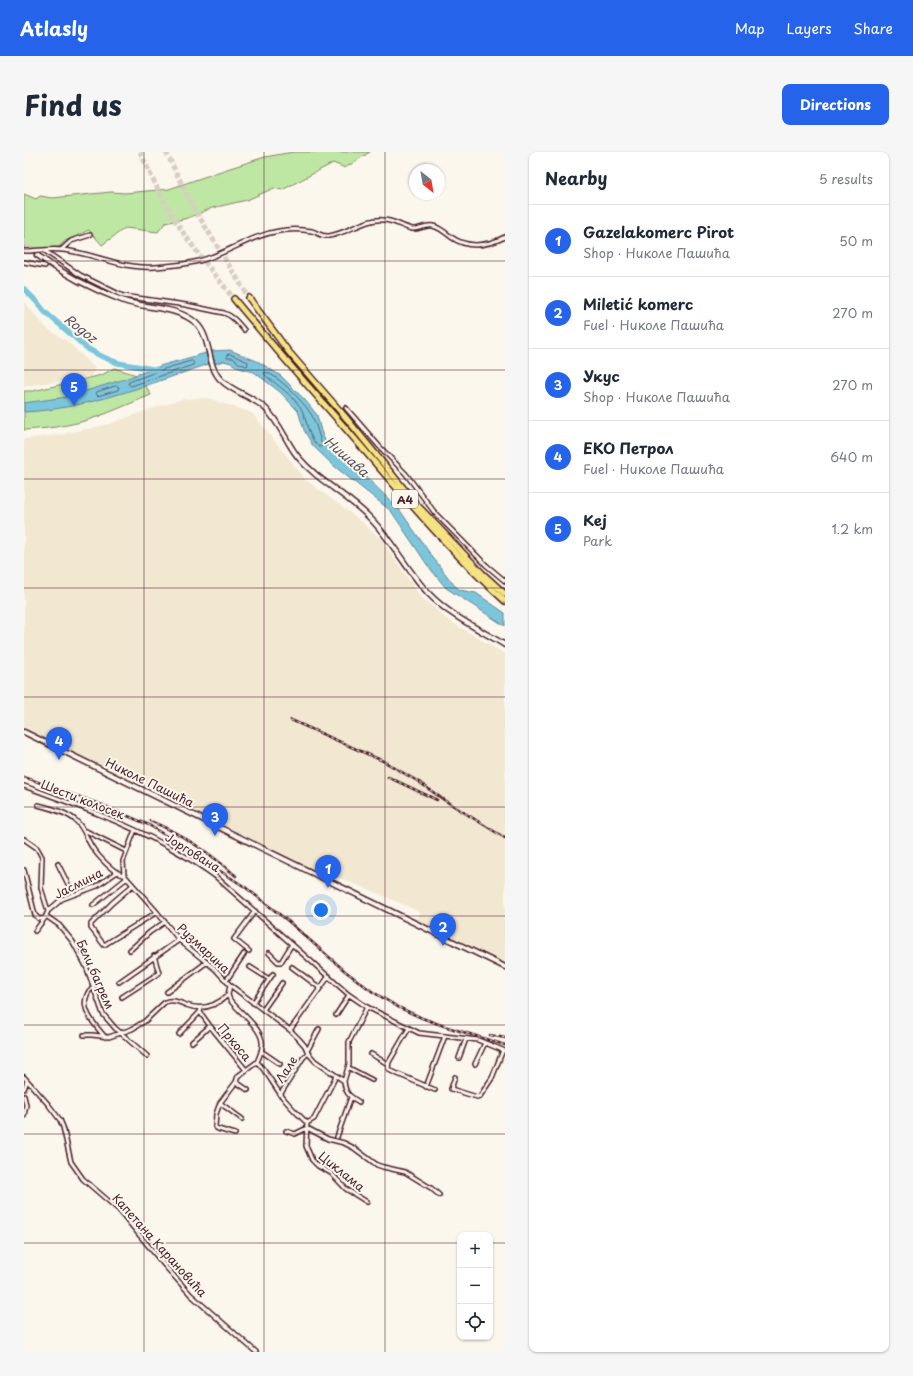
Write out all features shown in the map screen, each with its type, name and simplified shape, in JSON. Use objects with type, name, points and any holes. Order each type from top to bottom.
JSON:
[{"type":"highway","name":"A4","points":[[249,298],[288,351],[338,408],[418,506],[482,573],[505,594]]},
{"type":"highway","name":"A4","points":[[234,299],[414,509],[459,557],[505,601]]},
{"type":"main road","points":[[37,255],[81,281],[116,298],[136,304],[169,310],[186,316],[198,325],[206,340],[216,373],[225,384],[250,397],[266,410],[273,418],[297,456],[313,472],[350,500],[374,522],[428,594],[463,620],[505,645]]},
{"type":"main road","name":"Николе Пашића","points":[[24,732],[505,967]]},
{"type":"street","points":[[24,251],[62,249],[124,264],[154,267],[199,262],[225,252],[257,236],[266,234],[292,229],[329,236],[346,231],[368,221],[380,219],[391,221],[413,229],[433,226],[458,242],[467,245],[488,243],[505,237]]},
{"type":"street","points":[[62,249],[71,241],[90,235]]},
{"type":"street","points":[[44,251],[80,275],[123,296],[186,305],[224,313],[233,318],[244,330]]},
{"type":"street","points":[[24,262],[45,266]]},
{"type":"street","points":[[346,408],[406,474],[434,513],[486,565],[505,581]]},
{"type":"street","name":"Шести колосек","points":[[24,786],[111,818],[135,830]]},
{"type":"street","name":"Рузмарина","points":[[38,805],[48,807],[74,819],[84,831],[95,850],[117,872],[125,876],[157,912],[179,940],[207,962],[226,981],[244,954]]},
{"type":"street","points":[[93,905],[125,876],[123,864],[126,851],[135,830]]},
{"type":"street","name":"Јоргована","points":[[135,830],[178,851],[206,869],[256,911],[349,995],[368,1007],[419,1033],[478,1040],[504,1050]]},
{"type":"street","points":[[84,831],[126,851]]},
{"type":"street","points":[[24,839],[37,848],[42,857],[41,888],[48,911],[46,917],[34,931]]},
{"type":"street","points":[[58,864],[73,894]]},
{"type":"street","points":[[24,870],[35,915],[39,919],[46,917]]},
{"type":"street","name":"Јасмина","points":[[48,911],[60,900],[97,886],[117,872]]},
{"type":"street","points":[[132,885],[91,923],[91,926],[104,945],[157,912]]},
{"type":"street","points":[[249,951],[234,939],[256,911]]},
{"type":"street","name":"Бели багрем","points":[[46,917],[59,925],[73,942],[86,966],[103,1014],[121,1033],[147,1056]]},
{"type":"street","name":"Рузмарина","points":[[130,950],[150,932],[165,922]]},
{"type":"street","points":[[119,982],[154,956],[179,940]]},
{"type":"street","points":[[269,953],[278,962],[281,962],[292,944]]},
{"type":"street","points":[[122,997],[159,973],[154,956]]},
{"type":"street","points":[[167,992],[207,962]]},
{"type":"street","points":[[250,967],[269,979]]},
{"type":"street","points":[[292,967],[320,988]]},
{"type":"street","points":[[253,1003],[273,974]]},
{"type":"street","points":[[290,1030],[329,976]]},
{"type":"street","points":[[226,981],[230,985],[228,995],[233,1004],[250,1021],[260,1035],[262,1046],[257,1062],[237,1077],[236,1082],[220,1103],[216,1114],[215,1126],[218,1130],[235,1134]]},
{"type":"street","points":[[263,1010],[282,983]]},
{"type":"street","name":"Рузмарина","points":[[230,985],[290,1030],[299,1039],[315,1061],[344,1081]]},
{"type":"street","points":[[93,988],[88,993],[85,1003],[88,1014],[105,1037]]},
{"type":"street","points":[[179,1034],[200,1010],[212,1005],[228,995]]},
{"type":"street","points":[[336,1014],[349,995]]},
{"type":"street","points":[[84,1035],[105,1037],[114,1036],[138,1026],[168,1001],[176,1001],[200,1010]]},
{"type":"street","points":[[359,1102],[346,1092],[344,1088],[344,1081],[349,1068],[349,1042],[368,1007]]},
{"type":"street","name":"Пркоса","points":[[200,1010],[210,1026],[246,1070]]},
{"type":"street","name":"Пркоса","points":[[192,1042],[210,1026]]},
{"type":"street","points":[[409,1028],[388,1064],[388,1068],[391,1071],[435,1090]]},
{"type":"street","points":[[308,1052],[320,1029]]},
{"type":"street","points":[[426,1087],[445,1036]]},
{"type":"street","points":[[459,1058],[466,1039]]},
{"type":"street","points":[[475,1064],[485,1043]]},
{"type":"street","points":[[455,1077],[451,1089],[477,1097],[480,1096],[492,1078],[504,1050]]},
{"type":"street","points":[[261,1051],[280,1064]]},
{"type":"street","name":"Лале","points":[[280,1095],[308,1052]]},
{"type":"street","points":[[371,1054],[388,1064]]},
{"type":"street","points":[[257,1062],[271,1079],[280,1095],[307,1123],[314,1119],[336,1076]]},
{"type":"street","points":[[349,1068],[372,1080]]},
{"type":"street","name":"Капетана Карановића","points":[[24,1077],[60,1120],[71,1162],[83,1179],[119,1210],[165,1266],[191,1294],[256,1352]]},
{"type":"street","points":[[24,1089],[27,1081]]},
{"type":"street","points":[[236,1082],[248,1090]]},
{"type":"street","points":[[24,1096],[26,1105],[24,1116]]},
{"type":"street","points":[[337,1137],[351,1097]]},
{"type":"street","points":[[220,1103],[242,1119]]},
{"type":"street","name":"Циклама","points":[[307,1123],[306,1146],[312,1160],[318,1166],[331,1173],[346,1189],[367,1202]]},
{"type":"street","points":[[286,1131],[295,1134],[307,1128]]},
{"type":"street","name":"Циклама","points":[[307,1128],[328,1140],[344,1143],[354,1148],[377,1165],[405,1172],[439,1194]]},
{"type":"shaded area","points":[[24,302],[46,328],[68,342],[95,368],[91,377],[24,386]]},
{"type":"shaded area","points":[[207,398],[252,413],[306,480],[357,518],[381,539],[420,596],[448,620],[505,654],[505,963],[417,920],[420,912],[339,878],[332,878],[24,729],[24,439],[59,435],[109,424],[183,399]]},
{"type":"green space","points":[[293,152],[370,152],[345,168],[333,163],[282,190],[274,188],[247,200],[212,208],[188,218],[165,223],[158,232],[125,228],[102,245],[89,230],[65,241],[59,247],[24,250],[24,194],[36,199],[40,196],[52,198],[111,192],[125,193],[169,189],[265,157]]},
{"type":"green space","points":[[114,368],[140,376],[151,395],[78,423],[24,430],[24,391],[33,391],[102,375]]},
{"type":"water","points":[[230,350],[259,362],[281,376],[305,400],[317,415],[321,431],[327,445],[366,477],[399,509],[454,585],[460,590],[476,593],[505,613],[505,626],[446,588],[428,566],[391,511],[334,466],[313,446],[304,430],[298,411],[280,392],[254,372],[239,368],[224,361],[215,364],[212,351]]},
{"type":"water","points":[[206,353],[209,364],[141,387],[95,401],[48,410],[24,412],[24,403],[66,397],[122,380],[163,365]]},
{"type":"waterway","name":"Rogoz","points":[[24,289],[45,312],[88,349],[118,363],[158,370]]},
{"type":"tunnel","points":[[140,152],[163,200],[186,237],[234,299]]},
{"type":"tunnel","points":[[166,152],[192,205],[249,298]]},
{"type":"tunnel","points":[[24,242],[37,255]]},
{"type":"railway","points":[[291,720],[383,761],[419,782],[444,800],[505,838]]},
{"type":"railway","points":[[24,777],[102,805],[149,825],[245,887],[288,921],[345,971],[373,992],[398,1007],[422,1018],[505,1045]]},
{"type":"railway","points":[[388,777],[437,800]]},
{"type":"railway","points":[[150,821],[174,832],[196,845],[236,876]]},
{"type":"railway","points":[[490,1035],[505,1038]]},
{"type":"place","name":"Кеј","points":[[74,406]]},
{"type":"place","name":"ЕКО Петрол","points":[[59,760]]},
{"type":"place","name":"Укус","points":[[215,836]]},
{"type":"place","name":"Gazelakomerc Pirot","points":[[328,888]]},
{"type":"place","name":"Miletić komerc","points":[[443,946]]},
{"type":"water label","name":"Нишава","points":[[347,456]]}]
